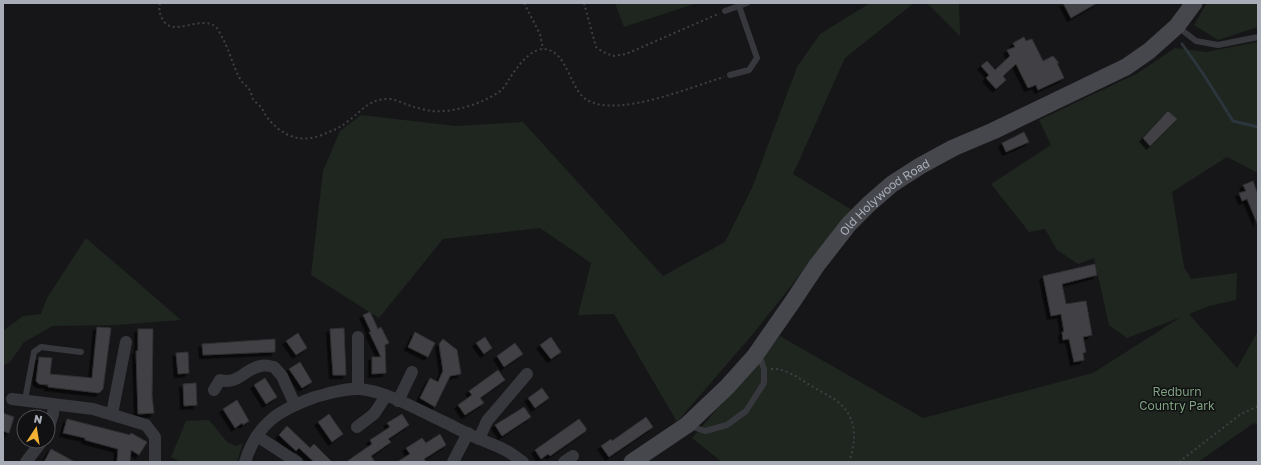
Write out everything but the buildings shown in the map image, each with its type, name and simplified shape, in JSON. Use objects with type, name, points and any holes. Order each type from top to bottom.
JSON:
[{"type":"street","name":"Old Holywood Road","points":[[632,462],[688,426],[727,387],[758,351],[817,265],[845,230],[869,204],[892,184],[920,166],[953,148],[993,131],[1126,67],[1148,51],[1177,26],[1194,3]]},
{"type":"street","points":[[358,337],[358,389]]},
{"type":"street","points":[[112,414],[126,342]]},
{"type":"street","points":[[214,390],[220,380],[226,382],[238,379],[248,371],[261,366],[274,367],[282,376],[295,405]]},
{"type":"street","points":[[398,401],[412,372]]},
{"type":"street","points":[[479,439],[488,421],[527,374]]},
{"type":"street","points":[[245,462],[250,447],[262,428],[279,413],[295,405],[328,393],[358,389],[373,392],[398,401],[503,449],[523,462]]},
{"type":"street","points":[[357,427],[374,414],[386,396]]},
{"type":"street","points":[[12,399],[93,409],[146,425],[155,437],[155,462]]},
{"type":"street","points":[[54,404],[54,409]]},
{"type":"street","points":[[453,462],[468,433]]},
{"type":"street","points":[[257,436],[297,462]]},
{"type":"street","points":[[26,462],[36,449]]},
{"type":"lane","points":[[725,11],[748,3]]},
{"type":"lane","points":[[730,76],[749,70],[757,58],[739,6]]},
{"type":"lane","points":[[1177,26],[1196,41],[1218,46],[1258,37]]},
{"type":"lane","points":[[25,400],[34,352],[41,347],[81,352]]},
{"type":"lane","points":[[688,426],[705,430],[727,425],[746,411],[764,383],[764,369],[758,351]]},
{"type":"path","points":[[160,3],[158,12],[165,24],[172,27],[207,22],[216,27],[227,46],[241,81],[250,90],[254,101],[261,107],[266,116],[283,132],[295,139],[314,138],[332,131],[347,123],[363,107],[376,100],[391,99],[408,106],[432,111],[454,109],[480,102],[502,91],[511,76],[526,58],[534,51],[543,48],[552,51],[560,58],[579,92],[588,101],[603,106],[630,105],[656,99],[730,76]]},
{"type":"path","points":[[524,3],[540,34],[543,48]]},
{"type":"path","points":[[584,3],[596,47],[613,56],[626,54],[725,11]]},
{"type":"path","points":[[764,369],[778,368],[793,375],[836,400],[846,410],[852,418],[854,430],[854,441],[849,462]]},
{"type":"path","points":[[1179,462],[1241,414],[1258,406]]},
{"type":"green space","points":[[615,3],[697,3],[624,27]]},
{"type":"green space","points":[[870,3],[914,3],[845,58],[793,174],[852,210],[752,335],[677,422],[614,314],[578,315],[591,263],[540,228],[443,239],[379,318],[311,275],[323,171],[340,131],[361,115],[456,126],[523,122],[663,276],[725,242],[752,188],[797,67],[820,34]]},
{"type":"green space","points":[[927,3],[959,3],[960,36]]},
{"type":"green space","points":[[1207,3],[1258,3],[1258,27],[1218,40],[1194,25]]},
{"type":"green space","name":"Redburn Country Park","points":[[1258,42],[1258,173],[1227,157],[1172,192],[1184,267],[1191,279],[1237,273],[1236,300],[1209,306],[1189,314],[1237,368],[1258,331],[1258,426],[1254,423],[1198,462],[722,462],[692,438],[780,336],[923,418],[1093,373],[1181,317],[1127,338],[1109,325],[1094,258],[1078,264],[1057,250],[1045,229],[1029,232],[991,184],[1051,145],[1039,120],[1138,73],[1175,48],[1206,52]]},
{"type":"green space","points":[[86,238],[181,320],[116,325],[53,326],[24,342],[10,362],[3,366],[3,331],[23,316],[41,314],[47,298]]},
{"type":"green space","points":[[209,420],[227,442],[236,446],[243,443],[237,462],[180,462],[171,457],[186,421]]},
{"type":"waterway","points":[[1182,44],[1202,72],[1233,121],[1258,127]]}]
